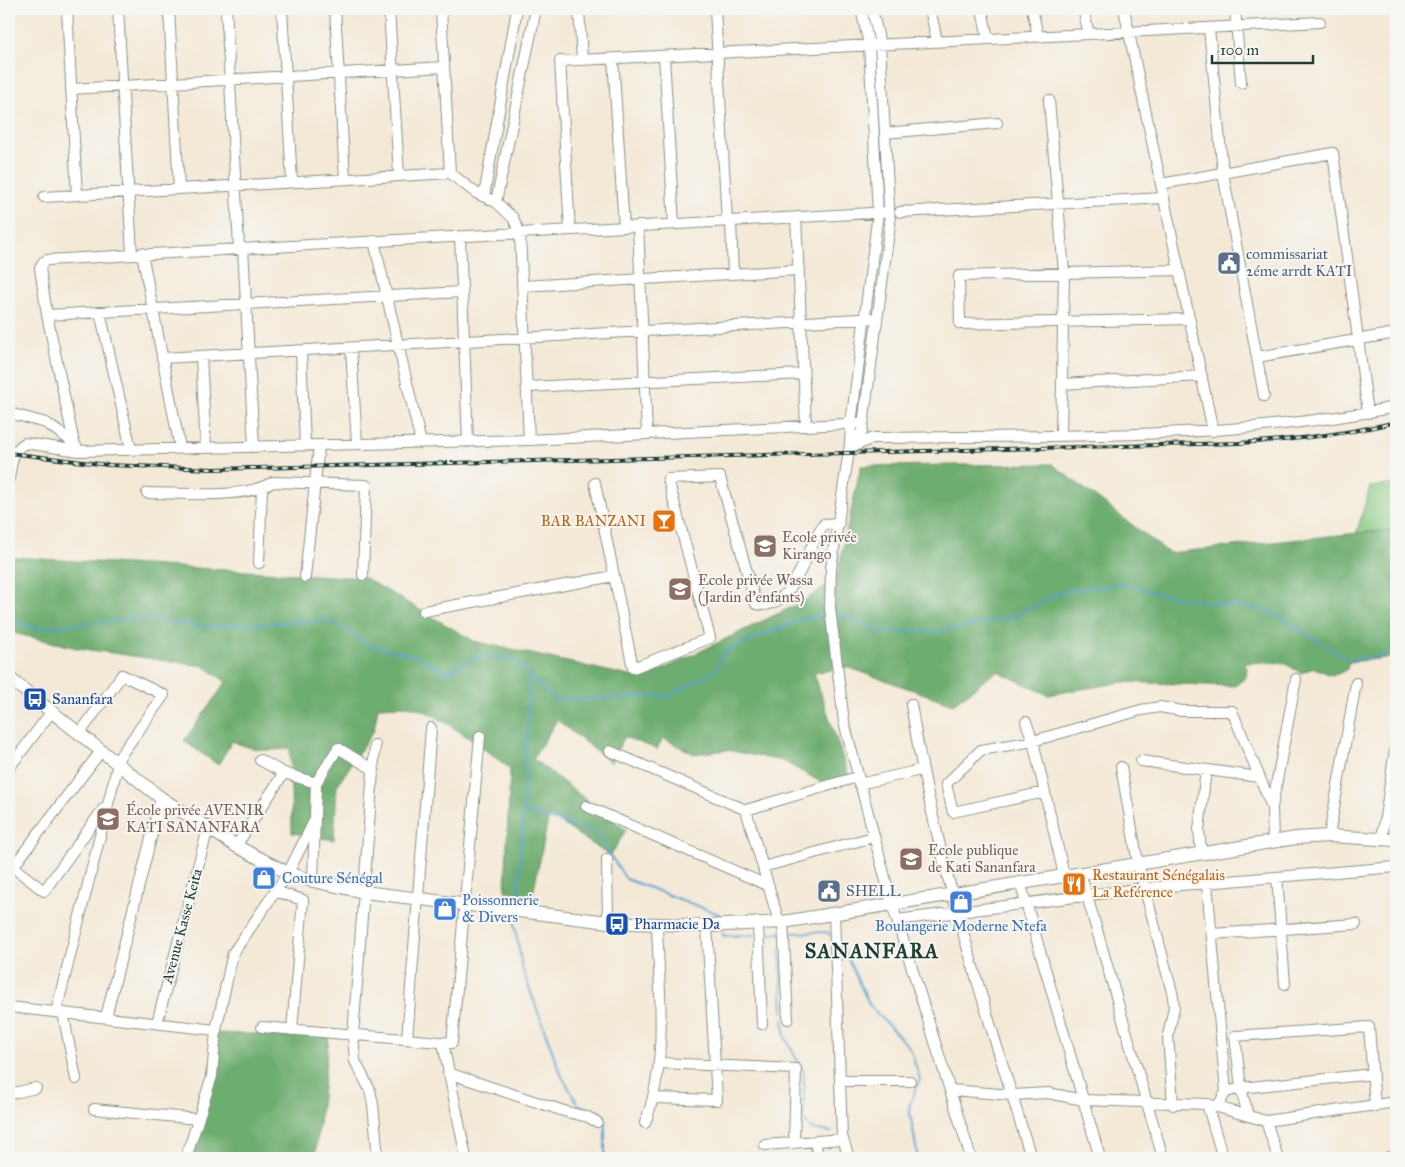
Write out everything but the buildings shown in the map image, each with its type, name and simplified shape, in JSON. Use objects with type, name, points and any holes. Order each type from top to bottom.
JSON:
[{"type":"main road","points":[[10,680],[52,710],[116,764],[161,798],[236,846],[288,873],[313,881],[364,892],[608,922],[657,926],[707,926],[781,922],[1201,852],[1273,842],[1329,836],[1396,840]]},
{"type":"street","points":[[67,9],[77,195]]},
{"type":"street","points":[[118,9],[128,192],[137,254],[152,309],[180,448]]},
{"type":"street","points":[[169,9],[179,189]]},
{"type":"street","points":[[226,9],[254,446]]},
{"type":"street","points":[[282,9],[292,182]]},
{"type":"street","points":[[335,9],[345,179]]},
{"type":"street","points":[[389,9],[399,176]]},
{"type":"street","points":[[441,9],[450,173]]},
{"type":"street","points":[[484,196],[517,9]]},
{"type":"street","points":[[496,202],[536,9]]},
{"type":"street","points":[[579,9],[582,60]]},
{"type":"street","points":[[715,9],[734,274]]},
{"type":"street","points":[[861,9],[869,45],[878,213],[851,424],[850,446],[831,568],[830,608],[844,722],[858,780],[892,904],[971,1158]]},
{"type":"street","points":[[850,446],[862,432],[864,423],[877,318],[895,212],[885,133],[880,44],[872,9]]},
{"type":"street","points":[[930,9],[937,41]]},
{"type":"street","points":[[982,9],[988,39]]},
{"type":"street","points":[[1032,9],[1038,36]]},
{"type":"street","points":[[1083,9],[1088,34]]},
{"type":"street","points":[[1124,9],[1213,431]]},
{"type":"street","points":[[1235,9],[1241,83]]},
{"type":"street","points":[[570,230],[560,61],[1320,22]]},
{"type":"street","points":[[1208,28],[1223,173],[1264,396]]},
{"type":"street","points":[[664,56],[674,224]]},
{"type":"street","points":[[613,58],[624,227]]},
{"type":"street","points":[[72,89],[444,67]]},
{"type":"street","points":[[1049,100],[1064,272],[1061,434]]},
{"type":"street","points":[[885,133],[997,123]]},
{"type":"street","points":[[1161,184],[1333,153],[1368,413]]},
{"type":"street","points":[[44,197],[450,173],[496,202],[513,218],[520,233],[529,440]]},
{"type":"street","points":[[77,447],[47,315],[40,268],[43,262],[47,260],[1164,198]]},
{"type":"street","points":[[796,218],[806,426]]},
{"type":"street","points":[[638,226],[648,434]]},
{"type":"street","points":[[460,236],[468,442]]},
{"type":"street","points":[[374,241],[421,443]]},
{"type":"street","points":[[522,286],[798,270]]},
{"type":"street","points":[[1179,270],[960,276],[960,324],[1190,319]]},
{"type":"street","points":[[47,315],[462,292]]},
{"type":"street","points":[[100,312],[131,449]]},
{"type":"street","points":[[162,358],[877,318]]},
{"type":"street","points":[[1257,357],[1396,333]]},
{"type":"street","points":[[350,348],[358,444]]},
{"type":"street","points":[[301,350],[305,445]]},
{"type":"street","points":[[200,356],[206,448]]},
{"type":"street","points":[[526,387],[803,374]]},
{"type":"street","points":[[1062,384],[1202,376]]},
{"type":"street","points":[[850,446],[873,438],[1213,431],[1334,419],[1396,407]]},
{"type":"street","points":[[9,413],[46,423],[77,447]]},
{"type":"street","points":[[9,478],[14,454],[18,447],[25,443],[131,449],[468,442],[864,423]]},
{"type":"street","points":[[305,577],[319,445]]},
{"type":"street","points":[[595,483],[633,668],[710,638],[668,479],[720,477],[756,604],[765,606],[781,599],[807,560],[824,524],[839,523]]},
{"type":"street","points":[[147,493],[233,492],[262,488],[273,482],[366,485],[363,575]]},
{"type":"street","points":[[259,563],[262,488]]},
{"type":"street","points":[[424,611],[614,576]]},
{"type":"street","points":[[76,1079],[60,1012],[116,764],[164,695],[122,675],[80,733]]},
{"type":"street","points":[[1273,842],[1272,807],[1296,679]]},
{"type":"street","points":[[1329,836],[1356,683]]},
{"type":"street","points":[[911,704],[921,770],[957,912],[1031,1158]]},
{"type":"street","points":[[1044,792],[953,812],[946,784],[981,750],[1033,741],[1150,708],[1232,711],[1272,807]]},
{"type":"street","points":[[9,768],[52,710]]},
{"type":"street","points":[[1026,722],[1033,741],[1064,875]]},
{"type":"street","points":[[406,1039],[431,728]]},
{"type":"street","points":[[262,1027],[452,1043],[480,736]]},
{"type":"street","points":[[1382,838],[1396,743]]},
{"type":"street","points":[[375,745],[353,1035],[355,1061],[370,1090],[373,1104],[378,1158]]},
{"type":"street","points":[[313,881],[316,783],[338,748],[374,770]]},
{"type":"street","points":[[101,751],[11,866],[44,891],[108,804]]},
{"type":"street","points":[[610,751],[746,810],[858,780],[921,770]]},
{"type":"street","points":[[260,760],[284,773],[316,783]]},
{"type":"street","points":[[1141,761],[1259,777]]},
{"type":"street","points":[[1121,767],[1138,863],[1173,996],[1174,1007],[1168,1036],[1173,1105]]},
{"type":"street","points":[[1201,852],[1199,830],[1206,770]]},
{"type":"street","points":[[236,846],[284,773]]},
{"type":"street","points":[[106,1017],[161,798]]},
{"type":"street","points":[[586,806],[769,886]]},
{"type":"street","points":[[746,810],[781,922],[788,1019]]},
{"type":"street","points":[[186,1158],[212,1076],[216,1030],[233,953],[288,873],[315,819]]},
{"type":"street","name":"Avenue Kasse Keita","points":[[157,1023],[208,828]]},
{"type":"street","points":[[763,867],[873,837]]},
{"type":"street","points":[[608,859],[608,922]]},
{"type":"street","points":[[897,920],[1145,888],[1396,867]]},
{"type":"street","points":[[1080,872],[1163,1158]]},
{"type":"street","points":[[1277,878],[1285,984]]},
{"type":"street","points":[[1020,882],[1100,1158]]},
{"type":"street","points":[[1207,884],[1226,1092],[1217,1107]]},
{"type":"street","points":[[275,891],[303,900],[292,1030]]},
{"type":"street","points":[[834,914],[843,1138],[850,1158]]},
{"type":"street","points":[[758,923],[762,1024]]},
{"type":"street","points":[[1212,934],[1356,924]]},
{"type":"street","points":[[644,1123],[654,1098],[660,1063],[657,926]]},
{"type":"street","points":[[654,1098],[717,1100],[707,926]]},
{"type":"street","points":[[10,1008],[216,1030]]},
{"type":"street","points":[[1248,1116],[1241,1088],[1235,1036],[1369,1027],[1375,1107]]},
{"type":"street","points":[[443,1043],[466,1158]]},
{"type":"street","points":[[660,1063],[796,1070],[794,1143]]},
{"type":"street","points":[[448,1073],[567,1112],[588,1117],[597,1122]]},
{"type":"street","points":[[1226,1092],[1241,1088],[1373,1074]]},
{"type":"street","points":[[840,1081],[910,1081]]},
{"type":"street","points":[[9,1094],[36,1088]]},
{"type":"street","points":[[950,1090],[1012,1095],[1048,1093],[1083,1100],[1147,1104],[1206,1104],[1266,1121],[1375,1107],[1396,1102]]},
{"type":"street","points":[[1206,1104],[1223,1158]]},
{"type":"street","points":[[94,1109],[198,1119]]},
{"type":"street","points":[[1266,1121],[1278,1158]]},
{"type":"street","points":[[765,1145],[843,1138]]},
{"type":"street","points":[[815,1141],[818,1158]]},
{"type":"street","points":[[1387,1158],[1396,1155]]},
{"type":"green space","points":[[1052,464],[1169,553],[1396,529],[1396,657],[1349,662],[1347,669],[1333,675],[1314,668],[1301,673],[1286,664],[1270,662],[1244,663],[1247,668],[1246,677],[1235,686],[1122,682],[1048,695],[997,671],[953,704],[847,667],[814,673],[850,779],[828,786],[783,761],[727,750],[694,754],[663,738],[657,749],[624,737],[611,763],[557,720],[533,759],[626,830],[610,856],[549,815],[533,894],[505,891],[510,769],[463,734],[424,711],[409,706],[378,707],[374,730],[337,786],[334,840],[292,833],[290,748],[261,750],[232,741],[218,765],[184,741],[226,682],[204,666],[77,648],[9,632],[9,557],[365,578],[474,641],[643,679],[804,601],[836,579],[861,466]]},
{"type":"green space","points":[[1396,484],[1396,562],[1342,583],[1370,487]]},
{"type":"green space","points":[[217,1033],[329,1036],[315,1158],[193,1158]]},
{"type":"waterway","points":[[835,616],[845,616],[882,632],[944,631],[1013,617],[1061,592],[1121,584],[1176,597],[1272,612],[1348,660],[1396,654]]},
{"type":"waterway","points":[[9,620],[34,628],[147,618],[202,627],[329,620],[370,645],[416,656],[446,673],[475,657],[511,657],[555,700],[669,696],[714,671],[726,650],[804,618],[827,617]]},
{"type":"waterway","points":[[518,904],[530,677]]},
{"type":"waterway","points":[[523,811],[595,832],[626,879],[719,914],[720,918]]},
{"type":"waterway","points":[[514,920],[522,968],[561,1075],[578,1104],[605,1116],[605,1158]]},
{"type":"waterway","points":[[723,932],[723,936],[754,935]]},
{"type":"waterway","points":[[788,933],[827,932],[830,935]]},
{"type":"waterway","points":[[761,934],[781,933]]},
{"type":"waterway","points":[[840,942],[870,1006],[910,1048],[920,1079],[909,1107],[918,1158]]},
{"type":"waterway","points":[[780,951],[783,1012]]},
{"type":"waterway","points":[[783,1019],[785,1037],[804,1073],[804,1120],[811,1129],[831,1132]]},
{"type":"railway","points":[[9,453],[108,465],[214,469],[1239,443],[1318,436],[1396,422]]},
{"type":"place","name":"commissariat 2éme arrdt KATI","points":[[1229,263]]},
{"type":"place","name":"BAR BANZANI","points":[[664,521]]},
{"type":"place","name":"Ecole privée Kirango","points":[[765,546]]},
{"type":"place","name":"Ecole privée Wassa (Jardin d'enfants)","points":[[680,589]]},
{"type":"place","name":"Sananfara","points":[[35,699]]},
{"type":"place","name":"École privée AVENIR KATI SANANFARA","points":[[108,819]]},
{"type":"place","name":"Ecole publique de Kati Sananfara","points":[[911,859]]},
{"type":"place","name":"Couture Sénégal","points":[[264,878]]},
{"type":"place","name":"Restaurant Sénégalais La Reférence","points":[[1074,884]]},
{"type":"place","name":"SHELL","points":[[829,891]]},
{"type":"place","name":"Boulangerie Moderne Ntefa","points":[[961,902]]},
{"type":"place","name":"Poissonnerie & Divers","points":[[445,909]]},
{"type":"place","name":"Pharmacie Da","points":[[617,924]]},
{"type":"district","name":"SANANFARA","points":[[872,951]]}]
